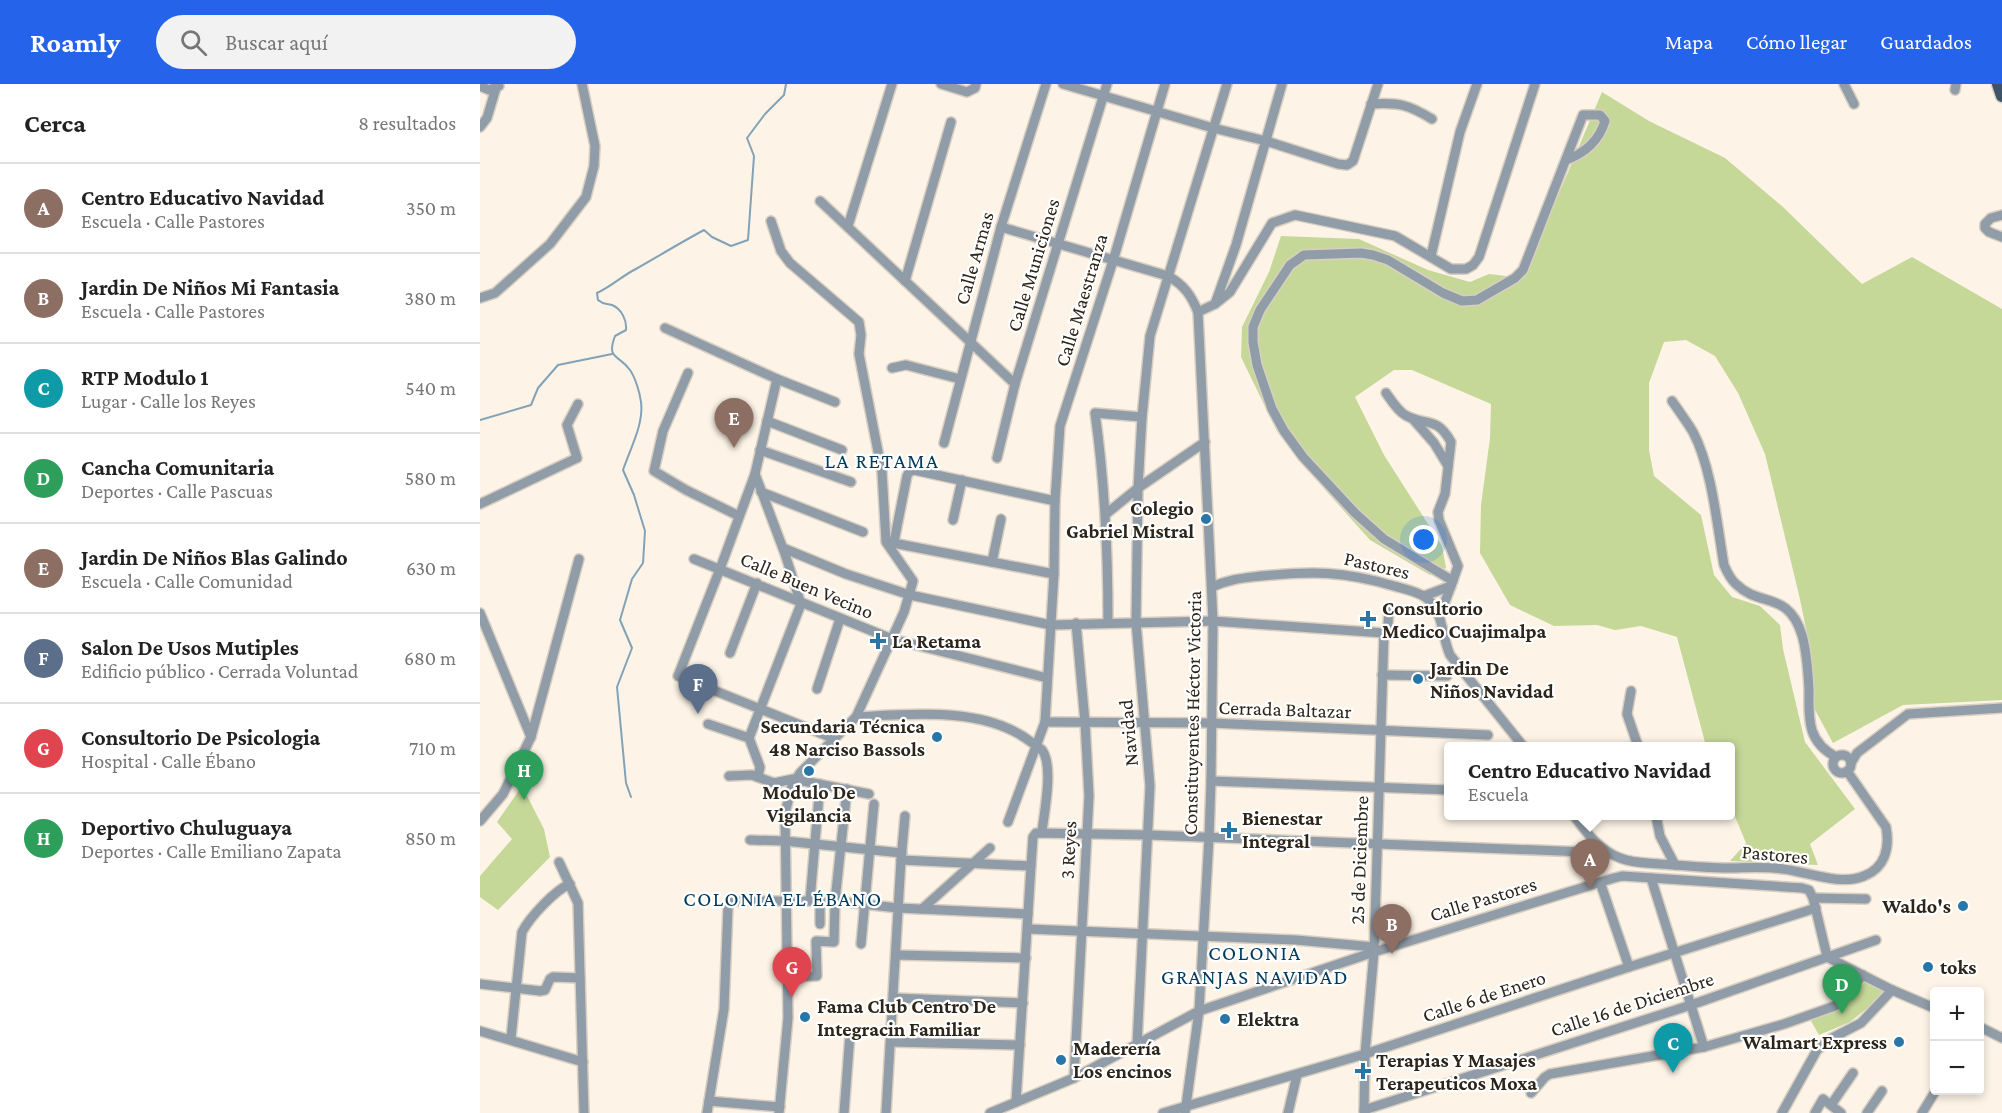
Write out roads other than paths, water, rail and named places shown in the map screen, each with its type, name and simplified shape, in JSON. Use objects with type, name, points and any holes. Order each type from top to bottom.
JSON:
[{"type":"main road","points":[[1998,84],[2002,96]]},
{"type":"street","points":[[480,298],[495,293],[550,244],[586,197],[594,166],[595,146],[582,84]]},
{"type":"street","points":[[848,226],[892,84]]},
{"type":"street","points":[[941,84],[968,92],[975,88],[976,84]]},
{"type":"street","name":"Calle Armas","points":[[944,443],[1001,227],[1047,84]]},
{"type":"street","points":[[1063,84],[1347,165],[1353,160],[1378,84]]},
{"type":"street","name":"Calle Municiones","points":[[997,458],[1015,384],[1107,84]]},
{"type":"street","name":"Calle Maestranza","points":[[1045,722],[1060,426],[1113,261],[1165,84]]},
{"type":"street","name":"Navidad","points":[[1137,1045],[1150,786],[1136,622],[1138,488],[1142,417],[1150,336],[1227,84]]},
{"type":"street","points":[[1215,304],[1236,245],[1282,84]]},
{"type":"street","points":[[1431,256],[1460,132],[1477,84]]},
{"type":"street","points":[[1001,227],[1168,276],[1192,297],[1198,312],[1215,304],[1230,292],[1272,223],[1295,215],[1395,236],[1451,269],[1467,269],[1479,257],[1535,84]]},
{"type":"street","points":[[1844,84],[1854,104]]},
{"type":"street","points":[[480,86],[489,90],[499,86]]},
{"type":"street","points":[[480,127],[487,118],[499,86]]},
{"type":"street","points":[[1371,104],[1395,102],[1413,107],[1432,119]]},
{"type":"street","points":[[1452,584],[1384,539],[1355,513],[1302,457],[1272,409],[1257,365],[1253,327],[1260,310],[1290,265],[1304,255],[1361,253],[1373,255],[1388,260],[1443,293],[1462,301],[1477,300],[1515,278],[1522,270],[1583,115],[1600,115],[1605,122],[1602,132],[1579,155],[1566,160]]},
{"type":"street","points":[[905,281],[951,122]]},
{"type":"street","points":[[820,201],[1015,384]]},
{"type":"street","points":[[2002,215],[1991,218],[1985,224],[1989,232],[2002,237]]},
{"type":"street","points":[[709,1101],[780,1110],[788,1018],[785,813],[795,780],[800,773],[856,717],[892,639],[910,595],[913,581],[890,542],[882,472],[859,354],[861,335],[859,322],[790,263],[782,251],[771,221]]},
{"type":"street","name":"Constituyentes Héctor Victoria","points":[[1185,1110],[1199,1011],[1211,781],[1213,621],[1198,312]]},
{"type":"street","points":[[665,328],[777,379],[836,402]]},
{"type":"street","points":[[892,368],[906,365],[960,379]]},
{"type":"street","points":[[688,373],[663,431],[654,471],[686,490],[739,516]]},
{"type":"street","points":[[777,379],[754,474],[678,676],[835,739]]},
{"type":"street","points":[[1386,393],[1402,413],[1413,419],[1434,443],[1448,466]]},
{"type":"street","points":[[1672,401],[1693,433],[1701,451],[1724,565],[1730,578],[1746,592],[1781,604],[1791,612],[1797,622],[1807,660],[1808,718],[1811,729],[1822,747],[1849,763]]},
{"type":"street","points":[[480,504],[577,458],[567,425],[578,404]]},
{"type":"street","points":[[1108,623],[1106,514],[1103,468],[1095,413],[1142,417]]},
{"type":"street","points":[[1413,419],[1438,425],[1451,442],[1445,494],[1438,512],[1439,520],[1458,566],[1440,615],[1444,642],[1450,655],[1518,742]]},
{"type":"street","points":[[767,421],[842,450]]},
{"type":"street","points":[[1106,514],[1138,488],[1205,442]]},
{"type":"street","points":[[760,450],[851,482]]},
{"type":"street","points":[[890,542],[909,471],[914,470],[1055,501]]},
{"type":"street","points":[[754,474],[783,548],[801,604],[749,738],[760,767],[758,777]]},
{"type":"street","points":[[953,520],[962,480]]},
{"type":"street","points":[[761,492],[863,532]]},
{"type":"street","points":[[992,562],[1001,519]]},
{"type":"street","points":[[890,542],[1054,574]]},
{"type":"street","points":[[783,548],[846,574],[910,595],[1051,625],[1213,621],[1384,633]]},
{"type":"street","points":[[482,817],[503,794],[531,737],[579,559]]},
{"type":"street","name":"Calle Buen Vecino","points":[[694,559],[892,639],[1047,678]]},
{"type":"street","name":"Pastores","points":[[1212,587],[1225,580],[1303,572],[1334,572],[1365,578],[1424,596],[1440,615]]},
{"type":"street","points":[[730,653],[757,584]]},
{"type":"street","points":[[1424,596],[1452,584]]},
{"type":"street","name":"25 de Diciembre","points":[[1364,1112],[1365,1054],[1374,949],[1384,633],[1388,624],[1389,609]]},
{"type":"street","points":[[480,613],[531,737]]},
{"type":"street","points":[[817,689],[840,619]]},
{"type":"street","name":"3 Reyes","points":[[1074,1078],[1089,796],[1077,623]]},
{"type":"street","points":[[1382,675],[1448,676]]},
{"type":"street","points":[[1630,691],[1627,714],[1636,742]]},
{"type":"street","points":[[1836,757],[1833,767],[1842,773],[1857,753],[1908,714],[2002,708]]},
{"type":"street","points":[[856,717],[911,714],[971,718],[1009,728],[1042,750],[1046,764],[1047,790],[1042,832]]},
{"type":"street","points":[[1008,822],[1045,722]]},
{"type":"street","name":"Cerrada Baltazar","points":[[1045,722],[1211,723],[1488,735]]},
{"type":"street","points":[[708,723],[749,738]]},
{"type":"street","name":"Pastores","points":[[1577,820],[1595,843],[1606,852],[1629,861],[1722,868],[1767,867],[1834,879],[1862,877],[1874,871],[1882,862],[1887,851],[1888,838],[1886,827],[1849,763]]},
{"type":"street","points":[[729,776],[752,775],[774,783],[787,779],[795,780],[869,794]]},
{"type":"street","points":[[1211,781],[1444,790]]},
{"type":"street","points":[[820,784],[815,844],[815,900],[820,924]]},
{"type":"street","points":[[788,977],[817,976],[816,941],[834,942],[835,901],[847,789]]},
{"type":"street","points":[[861,944],[874,804]]},
{"type":"street","points":[[886,1113],[905,816]]},
{"type":"street","points":[[1657,820],[1660,837],[1675,865]]},
{"type":"street","points":[[1016,1102],[1033,837],[1036,833],[1149,835],[1585,852]]},
{"type":"street","points":[[750,840],[815,844],[972,863],[1031,866]]},
{"type":"street","points":[[922,909],[990,848]]},
{"type":"street","points":[[559,862],[578,903],[584,1113]]},
{"type":"street","name":"Calle Pastores","points":[[990,1113],[1074,1078],[1199,1011],[1374,949],[1622,876],[1802,888],[1809,890],[1813,898]]},
{"type":"street","points":[[1651,878],[1704,1047]]},
{"type":"street","points":[[1600,882],[1629,967]]},
{"type":"street","points":[[511,1038],[522,932],[526,924],[561,889],[570,884]]},
{"type":"street","points":[[1866,899],[1813,898],[1829,958],[1892,990],[1930,1006]]},
{"type":"street","points":[[707,1113],[724,1009],[730,903],[734,901],[815,900],[898,908],[1028,914]]},
{"type":"street","name":"Calle 6 de Enero","points":[[1162,1113],[1185,1110],[1365,1054],[1816,908]]},
{"type":"street","points":[[1028,929],[1296,940],[1374,949]]},
{"type":"street","name":"Calle 16 de Diciembre","points":[[1364,1112],[1691,1005],[1876,940]]},
{"type":"street","points":[[896,955],[1026,958]]},
{"type":"street","points":[[1532,1093],[1550,1074],[1704,1047],[1784,1024],[1835,1006],[1863,975]]},
{"type":"street","points":[[480,984],[540,991],[545,990],[553,977],[580,978]]},
{"type":"street","points":[[1786,1112],[1817,1050],[1824,1042],[1861,1023],[1892,990]]},
{"type":"street","points":[[894,998],[1023,1003]]},
{"type":"street","points":[[1984,1029],[2002,1038]]},
{"type":"street","points":[[480,1031],[511,1038],[583,1062]]},
{"type":"street","points":[[844,1113],[850,1034]]},
{"type":"street","points":[[891,1042],[1020,1045]]},
{"type":"street","points":[[1815,1113],[1853,1073]]},
{"type":"street","points":[[1288,1113],[1297,1075]]},
{"type":"street","points":[[1867,1113],[1882,1091]]},
{"type":"street","points":[[1922,1113],[1933,1095]]},
{"type":"street","points":[[1827,1102],[1841,1113]]},
{"type":"waterway","points":[[631,797],[626,783],[617,687],[632,648],[620,620],[632,579],[643,563],[645,531],[634,495],[623,470],[638,428],[641,402],[632,373],[615,356],[612,349],[615,336],[626,330],[625,319],[616,307],[598,300],[597,293],[704,230],[712,237],[731,246],[748,240],[754,156],[747,138],[765,114],[784,95],[786,84]]},
{"type":"waterway","points":[[480,420],[531,405],[538,388],[558,365],[612,354]]},
{"type":"place","name":"Jardin De Niños Blas Galindo","points":[[734,448]]},
{"type":"place","name":"Colegio Gabriel Mistral","points":[[1206,519]]},
{"type":"place","name":"Consultorio Medico Cuajimalpa","points":[[1368,619]]},
{"type":"place","name":"La Retama","points":[[878,641]]},
{"type":"place","name":"Jardin De Niños Navidad","points":[[1418,679]]},
{"type":"place","name":"Salon De Usos Mutiples","points":[[698,714]]},
{"type":"place","name":"Secundaria Técnica 48 Narciso Bassols","points":[[937,737]]},
{"type":"place","name":"Modulo De Vigilancia","points":[[809,771]]},
{"type":"place","name":"Deportivo Chuluguaya","points":[[524,800]]},
{"type":"place","name":"Bienestar Integral","points":[[1229,830]]},
{"type":"place","name":"Centro Educativo Navidad","points":[[1590,889]]},
{"type":"place","name":"Waldo's","points":[[1963,906]]},
{"type":"place","name":"Jardin De Niños Mi Fantasia","points":[[1392,954]]},
{"type":"place","name":"toks","points":[[1928,967]]},
{"type":"place","name":"Consultorio De Psicologia","points":[[792,997]]},
{"type":"place","name":"Cancha Comunitaria","points":[[1842,1014]]},
{"type":"place","name":"Fama Club Centro De Integracin Familiar","points":[[805,1017]]},
{"type":"place","name":"Elektra","points":[[1225,1019]]},
{"type":"place","name":"Walmart Express","points":[[1899,1042]]},
{"type":"place","name":"Maderería Los encinos","points":[[1061,1060]]},
{"type":"place","name":"Terapias Y Masajes Terapeuticos Moxa","points":[[1363,1071]]},
{"type":"place","name":"RTP Modulo 1","points":[[1673,1073]]},
{"type":"district","name":"LA RETAMA","points":[[882,461]]},
{"type":"district","name":"COLONIA EL ÉBANO","points":[[783,899]]},
{"type":"district","name":"COLONIA GRANJAS NAVIDAD","points":[[1255,965]]}]
